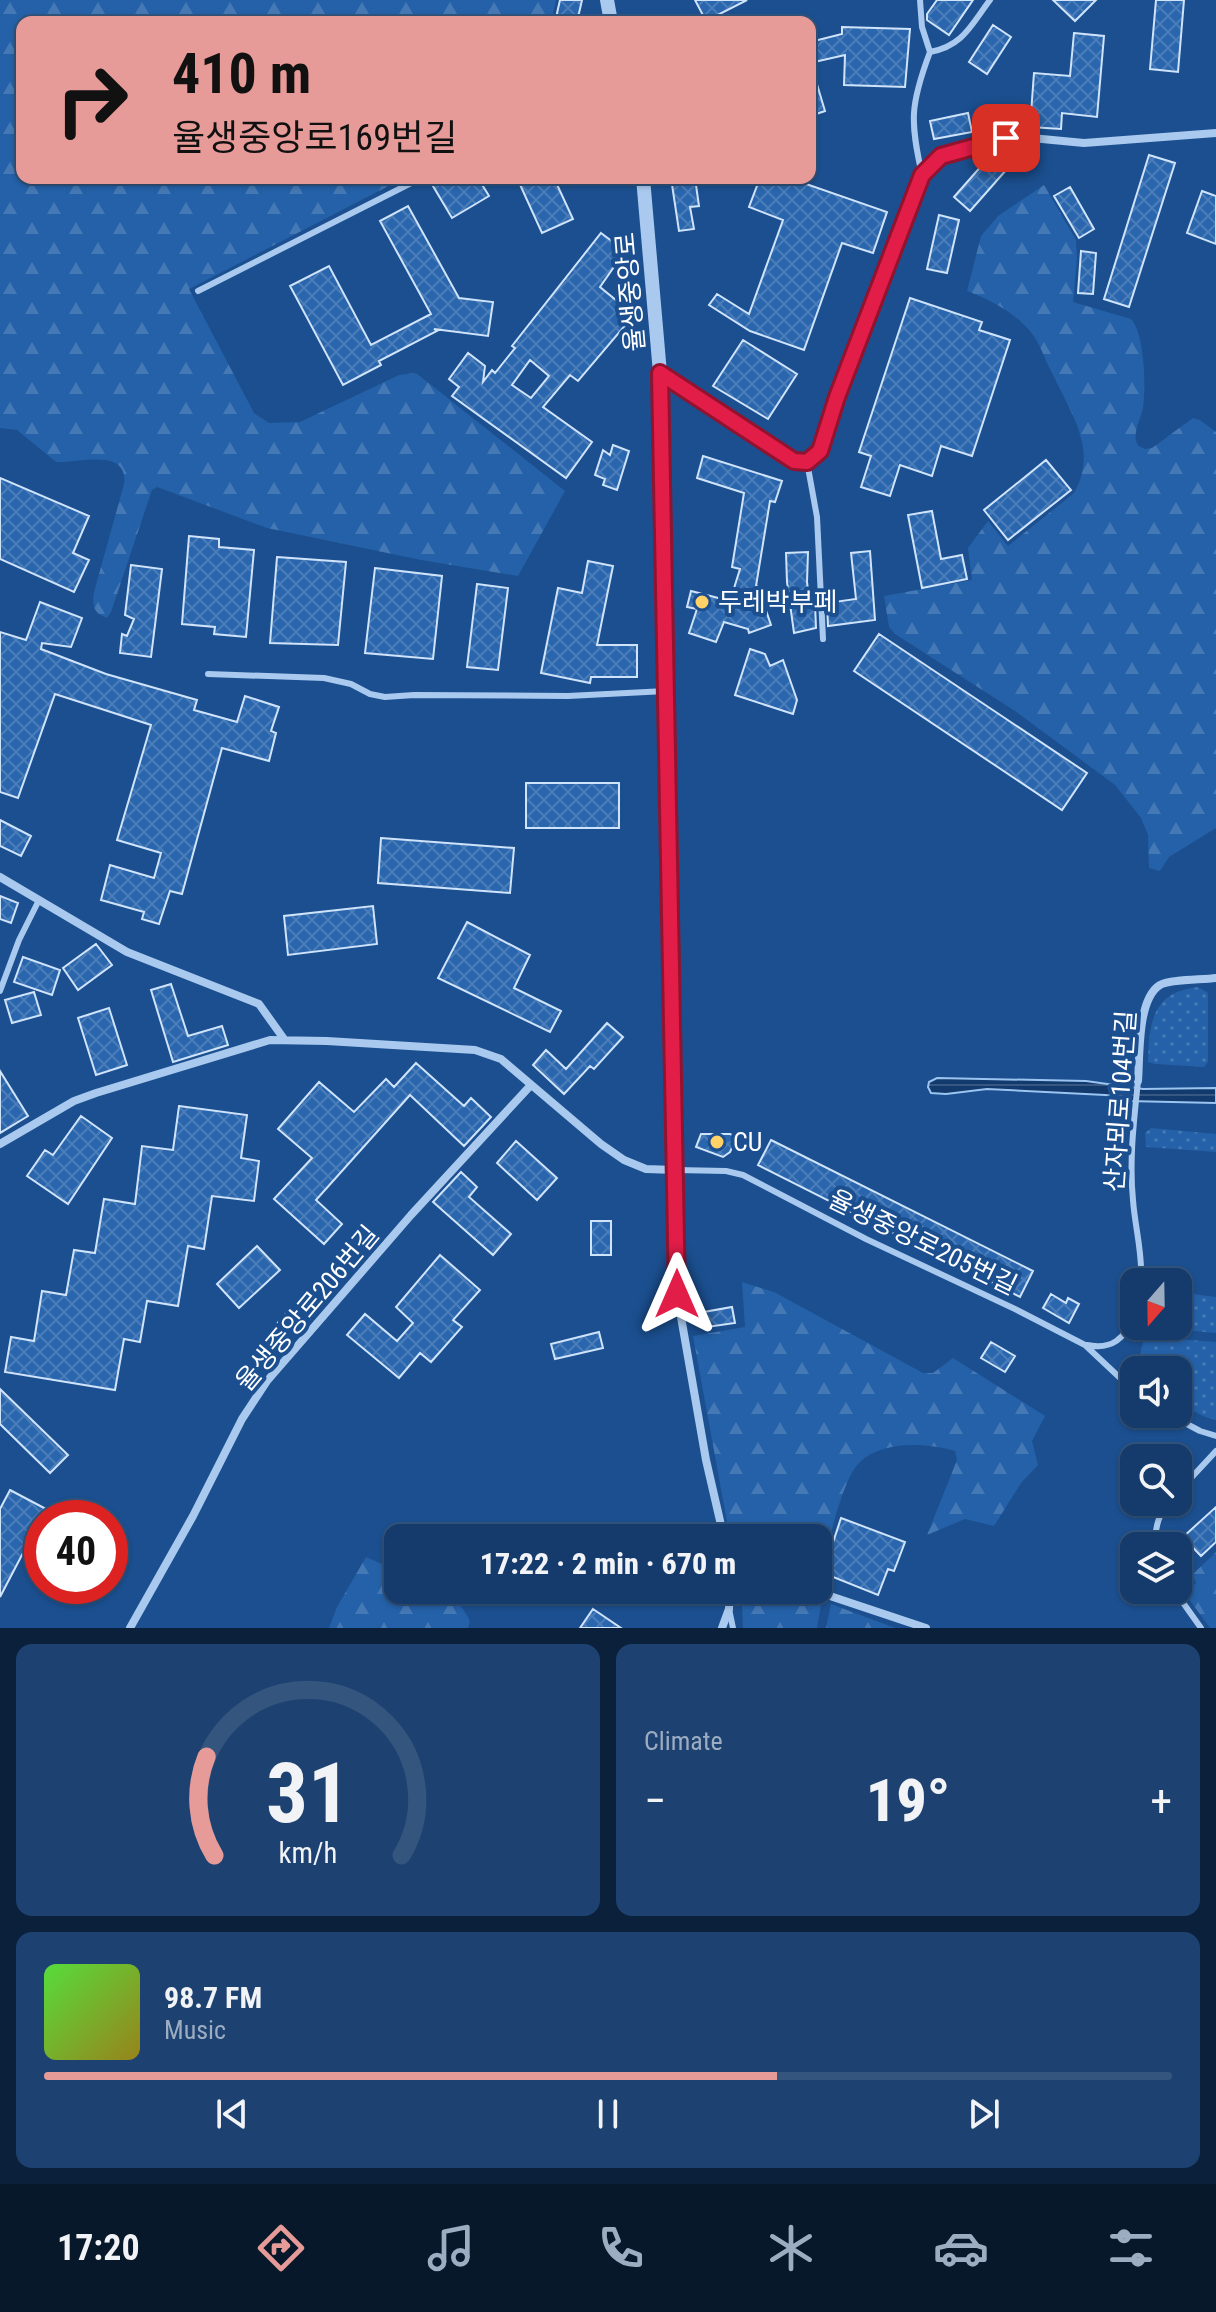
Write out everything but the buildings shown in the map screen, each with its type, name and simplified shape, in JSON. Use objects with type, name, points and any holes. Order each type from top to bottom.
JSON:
[{"type":"street","points":[[660,373],[794,461],[807,462],[820,451],[837,397],[922,175],[941,156],[1006,138],[1084,143],[1216,133]]},
{"type":"street","name":"율생중앙로","points":[[644,184],[660,373],[677,1294]]},
{"type":"street","points":[[0,877],[127,952],[259,1004],[284,1039]]},
{"type":"street","name":"산자뫼로104번길","points":[[1138,1081],[1143,1015],[1148,996],[1161,984],[1216,978]]},
{"type":"street","points":[[0,1144],[74,1101],[254,1043],[284,1039],[475,1050],[501,1059],[624,1160],[646,1169],[676,1170]]},
{"type":"street","name":"율생중앙로206번길","points":[[130,1628],[193,1516],[242,1419],[267,1381],[411,1215],[531,1085]]},
{"type":"street","points":[[677,1294],[706,1460],[721,1524]]},
{"type":"street","points":[[832,1597],[926,1628]]},
{"type":"street","points":[[722,1628],[729,1604]]},
{"type":"lane","points":[[920,0],[922,27],[930,52],[918,87],[912,125],[922,175]]},
{"type":"lane","points":[[930,52],[948,49],[957,42],[990,0]]},
{"type":"lane","points":[[198,291],[409,184]]},
{"type":"lane","points":[[807,462],[817,517],[823,639]]},
{"type":"lane","points":[[208,674],[324,678],[385,697],[568,696],[666,691]]},
{"type":"lane","points":[[0,991],[19,940],[39,900]]},
{"type":"lane","name":"산자뫼로104번길","points":[[1138,1081],[1131,1167],[1142,1268]]},
{"type":"lane","name":"율생중앙로205번길","points":[[676,1170],[726,1171],[743,1175],[866,1239],[1085,1345],[1120,1378]]},
{"type":"lane","points":[[1085,1345],[1109,1347],[1120,1339]]},
{"type":"lane","points":[[1192,1427],[1216,1436]]},
{"type":"lane","points":[[1192,1477],[1216,1451]]},
{"type":"lane","points":[[1184,1604],[1201,1628]]},
{"type":"lane","points":[[729,1609],[733,1628]]},
{"type":"green space","points":[[0,0],[556,0],[552,16],[16,16],[16,184],[392,184],[189,289],[254,413],[269,423],[300,422],[399,375],[416,373],[565,491],[518,576],[421,560],[267,528],[157,487],[152,490],[107,618],[96,611],[94,592],[124,484],[123,472],[110,461],[56,462],[17,430],[0,428]]},
{"type":"green space","points":[[1044,185],[1076,240],[1073,302],[1131,319],[1136,326],[1144,375],[1143,408],[1136,432],[1138,445],[1145,449],[1152,448],[1193,418],[1216,432],[1216,828],[1169,857],[1160,871],[1149,868],[1148,835],[1141,818],[1115,785],[1015,711],[895,634],[889,627],[884,596],[972,580],[968,548],[988,521],[1008,546],[1074,493],[1081,477],[1084,461],[1079,431],[1036,340],[1008,311],[967,291],[981,236],[998,216]]},
{"type":"green space","points":[[1198,987],[1208,993],[1208,1062],[1204,1067],[1148,1062],[1156,1011],[1171,995]]},
{"type":"green space","points":[[1151,1128],[1216,1134],[1216,1152],[1146,1147],[1145,1133]]},
{"type":"green space","points":[[742,1282],[774,1292],[923,1373],[933,1373],[953,1358],[1045,1416],[1032,1441],[1038,1465],[1021,1483],[994,1526],[965,1519],[927,1535],[957,1460],[955,1451],[918,1445],[880,1450],[859,1463],[846,1485],[832,1530],[832,1524],[727,1524],[693,1336],[745,1327]]},
{"type":"green space","points":[[1192,1294],[1216,1297],[1216,1333],[1192,1331]]},
{"type":"green space","points":[[1144,1340],[1216,1342],[1216,1420],[1192,1410],[1192,1356],[1140,1356]]},
{"type":"green space","points":[[1216,1552],[1216,1628],[1210,1628],[1192,1603],[1192,1588],[1196,1583],[1192,1575]]},
{"type":"green space","points":[[366,1557],[384,1565],[384,1604],[459,1604],[470,1621],[468,1628],[329,1628],[337,1607]]},
{"type":"green space","points":[[742,1604],[821,1604],[817,1628],[743,1628]]},
{"type":"green space","points":[[831,1604],[895,1628],[826,1628]]},
{"type":"shaded area","points":[[937,1078],[1086,1081],[1143,1089],[1216,1088],[1216,1103],[1128,1101],[1105,1095],[987,1089],[931,1093],[929,1082]]},
{"type":"place","name":"두레박부페","points":[[702,602]]},
{"type":"place","name":"CU","points":[[717,1142]]},
{"type":"route","points":[[677,1294],[660,373],[794,461],[807,462],[820,451],[837,397],[922,175],[941,156],[1006,138]]}]
